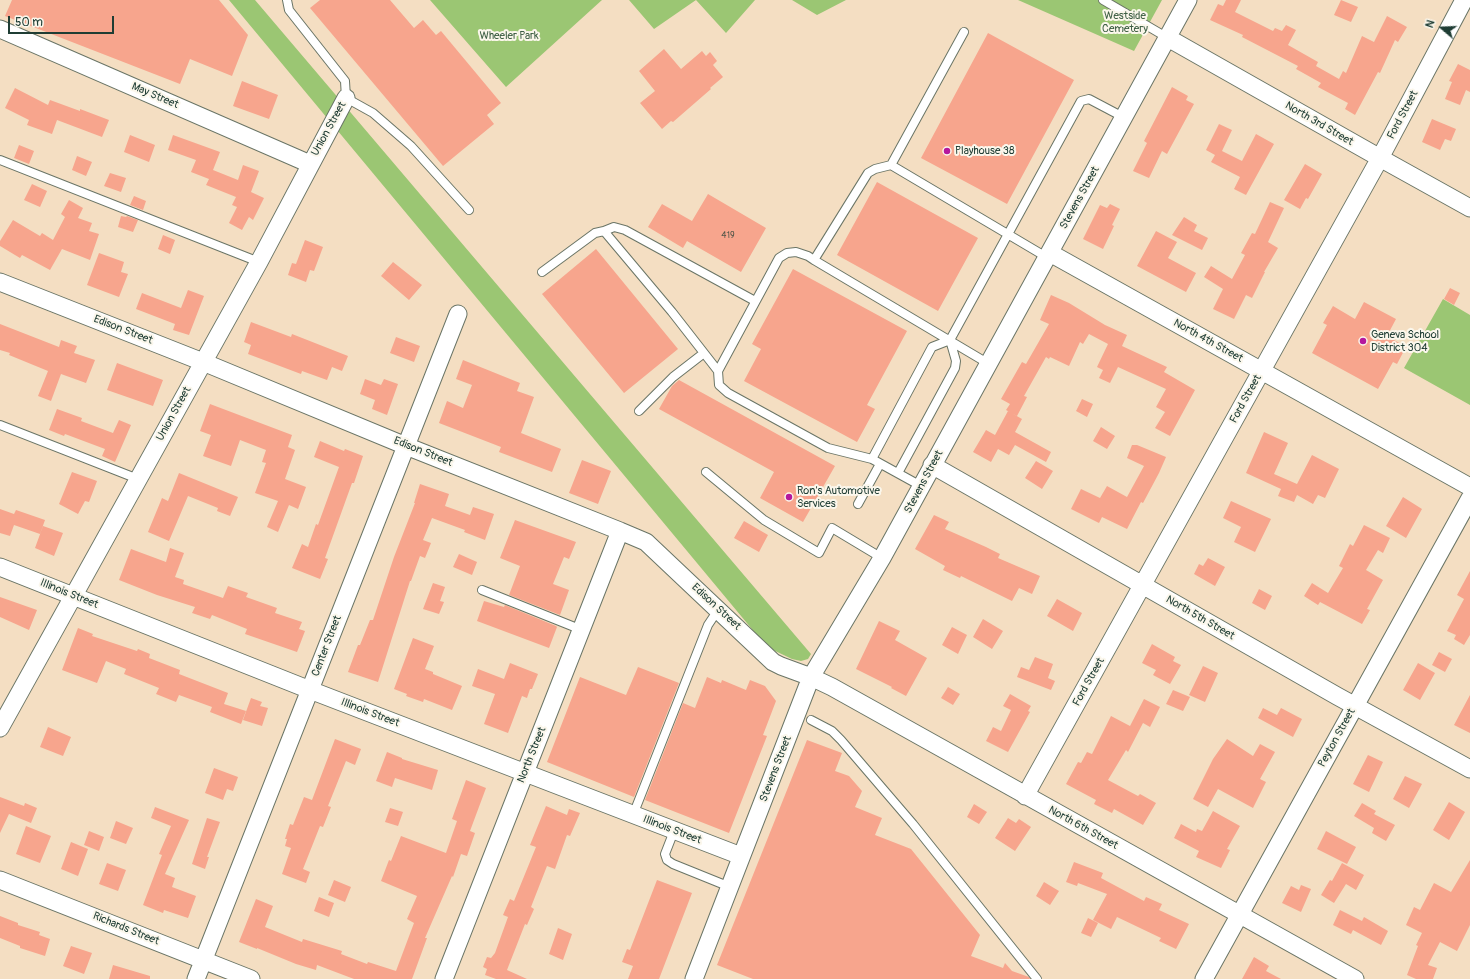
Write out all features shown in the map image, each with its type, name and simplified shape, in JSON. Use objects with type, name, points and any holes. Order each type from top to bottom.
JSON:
[{"type":"street","name":"Stevens Street","points":[[694,979],[811,677],[882,558],[1188,0]]},
{"type":"street","name":"Ford Street","points":[[1025,796],[1380,158],[1464,0]]},
{"type":"street","name":"May Street","points":[[0,29],[310,164]]},
{"type":"street","name":"North 3rd Street","points":[[1168,38],[1470,208]]},
{"type":"street","name":"Union Street","points":[[1,723],[259,262],[346,98]]},
{"type":"street","name":"North 4th Street","points":[[1049,255],[1262,371],[1470,487]]},
{"type":"street","name":"Edison Street","points":[[0,282],[203,362],[406,446],[646,542],[773,662],[811,677]]},
{"type":"street","name":"Center Street","points":[[196,979],[458,314]]},
{"type":"street","name":"North 5th Street","points":[[932,465],[1355,706],[1470,769]]},
{"type":"street","name":"Peyton Street","points":[[1204,979],[1470,498]]},
{"type":"street","name":"North Street","points":[[444,979],[620,531]]},
{"type":"street","name":"Illinois Street","points":[[0,566],[310,690],[741,856]]},
{"type":"street","name":"North 6th Street","points":[[811,677],[832,687],[1355,979]]},
{"type":"street","name":"Richards Street","points":[[0,880],[251,979]]},
{"type":"lane","points":[[287,0],[289,10],[344,81],[346,98],[373,113],[410,146],[470,210]]},
{"type":"lane","points":[[1103,0],[1168,38]]},
{"type":"lane","points":[[891,165],[964,32]]},
{"type":"lane","points":[[872,459],[932,347],[950,340],[1081,100],[1089,99],[1124,118]]},
{"type":"lane","points":[[0,160],[259,262]]},
{"type":"lane","points":[[814,260],[868,173],[875,169],[891,165],[1008,234],[1049,255]]},
{"type":"lane","points":[[542,272],[595,233],[614,227],[625,230],[755,301]]},
{"type":"lane","points":[[604,231],[672,312],[718,371]]},
{"type":"lane","points":[[921,486],[872,459],[828,448],[728,393],[719,385],[718,371],[755,301],[779,258],[787,253],[796,252],[808,256],[989,364]]},
{"type":"lane","points":[[898,473],[955,368],[956,361],[950,340]]},
{"type":"lane","points":[[639,411],[673,377],[704,353]]},
{"type":"lane","points":[[0,425],[138,479]]},
{"type":"lane","points":[[858,504],[880,464]]},
{"type":"lane","points":[[706,472],[764,520],[819,553],[832,528],[882,558]]},
{"type":"lane","points":[[482,590],[582,630]]},
{"type":"lane","points":[[633,815],[708,625],[718,610]]},
{"type":"lane","points":[[811,720],[832,731],[841,740],[913,824],[1037,979]]},
{"type":"lane","points":[[674,831],[665,854],[667,860],[672,864],[730,887]]},
{"type":"green space","points":[[229,0],[255,0],[811,654],[808,659],[801,661],[792,659],[771,649],[761,640]]},
{"type":"green space","name":"Wheeler Park","points":[[430,0],[602,0],[506,87]]},
{"type":"green space","points":[[629,0],[696,0],[654,29]]},
{"type":"green space","points":[[696,0],[755,0],[726,33]]},
{"type":"green space","points":[[792,0],[846,0],[817,15]]},
{"type":"green space","name":"Westside Cemetery","points":[[1018,0],[1162,0],[1134,51]]},
{"type":"green space","points":[[1443,299],[1470,315],[1470,405],[1404,368]]},
{"type":"building","points":[[12,0],[219,0],[248,35],[232,76],[190,59],[180,84],[5,16]]},
{"type":"building","points":[[320,0],[390,0],[414,28],[423,20],[436,35],[441,31],[501,103],[487,115],[494,124],[443,166],[310,8]]},
{"type":"building","points":[[1226,0],[1241,0],[1235,12],[1273,31],[1275,28],[1282,31],[1286,25],[1296,30],[1288,45],[1318,62],[1316,66],[1339,79],[1343,71],[1346,73],[1362,36],[1374,42],[1387,16],[1407,27],[1398,42],[1395,40],[1380,73],[1378,72],[1355,115],[1345,109],[1348,103],[1318,87],[1321,83],[1296,69],[1298,66],[1242,37],[1243,35],[1210,20],[1218,4],[1223,6]]},
{"type":"building","points":[[1341,0],[1358,7],[1351,22],[1334,15]]},
{"type":"building","points":[[988,33],[1074,80],[1007,204],[921,158]]},
{"type":"building","points":[[664,49],[681,69],[702,51],[706,56],[710,52],[717,61],[713,65],[723,77],[673,122],[671,121],[662,129],[640,103],[655,91],[639,71]]},
{"type":"building","points":[[1458,64],[1470,70],[1470,92],[1466,90],[1460,105],[1445,99],[1452,82],[1449,81]]},
{"type":"building","points":[[242,81],[278,95],[269,119],[233,106]]},
{"type":"building","points":[[1172,87],[1188,96],[1186,100],[1194,104],[1167,154],[1162,151],[1149,178],[1133,171],[1147,143],[1144,141]]},
{"type":"building","points":[[15,88],[48,105],[50,100],[109,120],[102,137],[57,120],[52,134],[27,125],[29,120],[5,108]]},
{"type":"building","points":[[1432,119],[1456,129],[1451,141],[1445,139],[1440,150],[1422,142]]},
{"type":"building","points":[[1219,124],[1232,130],[1222,151],[1242,161],[1256,134],[1274,144],[1246,195],[1234,189],[1240,177],[1211,162],[1215,155],[1206,150]]},
{"type":"building","points":[[130,135],[155,145],[149,162],[124,152]]},
{"type":"building","points":[[173,135],[220,152],[213,170],[238,180],[243,165],[259,171],[251,192],[264,198],[253,220],[249,217],[242,230],[229,223],[237,207],[232,205],[236,197],[206,185],[209,179],[191,172],[196,160],[168,150]]},
{"type":"building","points":[[19,145],[34,151],[29,164],[14,158]]},
{"type":"building","points":[[77,156],[92,162],[86,176],[72,170]]},
{"type":"building","points":[[1305,164],[1322,174],[1308,199],[1306,198],[1300,209],[1284,200]]},
{"type":"building","points":[[110,173],[126,178],[121,192],[104,186]]},
{"type":"building","points":[[877,182],[978,238],[938,311],[837,255]]},
{"type":"building","points":[[32,184],[47,191],[40,207],[24,200]]},
{"type":"building","points":[[708,194],[766,228],[741,272],[687,241],[683,248],[648,227],[662,204],[692,221]]},
{"type":"building","points":[[134,196],[146,201],[143,210],[130,205]]},
{"type":"building","points":[[69,200],[83,208],[78,218],[92,223],[89,231],[99,234],[90,260],[62,249],[50,270],[22,255],[20,258],[0,246],[0,241],[13,220],[40,236],[42,233],[53,240],[65,217],[61,214]]},
{"type":"building","points":[[1270,202],[1284,208],[1268,242],[1278,248],[1264,272],[1252,298],[1246,295],[1234,319],[1213,309],[1223,289],[1204,277],[1211,266],[1232,279],[1245,255],[1241,253],[1252,233],[1255,234]]},
{"type":"building","points":[[1110,204],[1120,209],[1103,249],[1083,239],[1100,205],[1107,208]]},
{"type":"building","points":[[121,216],[127,216],[138,220],[133,232],[118,227]]},
{"type":"building","points":[[1184,217],[1197,225],[1194,231],[1208,238],[1202,250],[1172,235]]},
{"type":"building","points":[[1156,231],[1177,242],[1168,258],[1196,273],[1186,292],[1137,266]]},
{"type":"building","points":[[163,235],[175,240],[170,254],[158,249]]},
{"type":"building","points":[[305,240],[323,247],[314,271],[310,270],[306,282],[288,275],[292,263],[296,264]]},
{"type":"building","points":[[596,249],[678,349],[624,393],[542,294]]},
{"type":"building","points":[[99,253],[124,262],[121,272],[128,274],[119,297],[87,285]]},
{"type":"building","points":[[393,262],[422,285],[409,300],[381,276]]},
{"type":"building","points":[[793,269],[907,331],[867,405],[875,409],[857,442],[744,381],[761,349],[752,344]]},
{"type":"building","points":[[1450,288],[1460,293],[1454,305],[1444,299]]},
{"type":"building","points":[[188,290],[204,296],[189,335],[173,330],[175,324],[136,309],[142,293],[181,308]]},
{"type":"building","points":[[1051,295],[1069,303],[1105,325],[1127,335],[1122,346],[1167,367],[1164,372],[1195,390],[1170,436],[1155,428],[1165,412],[1156,407],[1166,389],[1118,367],[1110,383],[1099,378],[1103,370],[1097,367],[1108,344],[1089,334],[1083,344],[1080,342],[1069,366],[1050,357],[1049,359],[1046,357],[1024,396],[1027,397],[1017,416],[1006,410],[1010,404],[1001,399],[1022,362],[1026,364],[1049,324],[1040,320]]},
{"type":"building","points":[[1364,302],[1396,319],[1387,336],[1406,347],[1397,364],[1393,362],[1378,389],[1312,353],[1327,325],[1323,323],[1333,306],[1355,319]]},
{"type":"building","points":[[251,322],[291,337],[292,334],[348,356],[342,371],[332,367],[327,380],[302,371],[301,374],[248,354],[251,345],[244,342]]},
{"type":"building","points":[[0,324],[59,347],[61,340],[77,346],[74,353],[95,360],[86,383],[61,374],[51,401],[38,396],[48,371],[9,355],[10,353],[0,350]]},
{"type":"building","points":[[396,337],[420,346],[414,362],[390,353]]},
{"type":"building","points":[[463,360],[520,383],[517,391],[534,397],[521,433],[561,449],[552,472],[499,452],[501,447],[439,423],[447,401],[463,408],[472,385],[456,379]]},
{"type":"building","points":[[117,363],[163,380],[153,406],[107,390]]},
{"type":"building","points":[[365,379],[381,385],[384,379],[398,384],[387,415],[372,409],[375,400],[360,394]]},
{"type":"building","points":[[679,380],[835,466],[803,522],[760,498],[774,472],[659,409],[672,386]]},
{"type":"building","points":[[1082,399],[1093,404],[1087,417],[1076,411]]},
{"type":"building","points":[[210,404],[292,435],[288,447],[295,450],[285,479],[306,487],[298,509],[289,505],[278,532],[267,527],[278,501],[255,493],[266,463],[262,462],[266,450],[240,440],[231,466],[203,456],[211,435],[200,431]]},
{"type":"building","points":[[57,409],[82,418],[81,421],[113,433],[119,420],[131,425],[115,462],[102,456],[105,449],[65,434],[64,436],[49,430]]},
{"type":"building","points":[[1008,411],[1022,419],[1015,432],[1051,452],[1046,462],[1015,445],[1009,455],[998,449],[991,462],[973,452],[986,430],[995,435]]},
{"type":"building","points":[[1101,427],[1115,436],[1107,449],[1093,441]]},
{"type":"building","points":[[1264,432],[1288,443],[1274,474],[1297,484],[1312,455],[1339,469],[1325,498],[1318,495],[1313,504],[1297,495],[1294,502],[1278,496],[1281,489],[1246,473]]},
{"type":"building","points":[[320,441],[344,451],[345,449],[363,456],[325,558],[328,559],[320,579],[292,568],[302,544],[308,547],[316,524],[318,525],[339,467],[314,457]]},
{"type":"building","points":[[1132,445],[1137,445],[1166,457],[1143,503],[1141,502],[1127,529],[1102,517],[1099,523],[1071,509],[1081,489],[1100,498],[1107,486],[1127,497],[1144,466],[1127,458]]},
{"type":"building","points":[[582,460],[611,471],[598,504],[569,493]]},
{"type":"building","points":[[1036,461],[1053,471],[1042,489],[1025,478]]},
{"type":"building","points":[[72,472],[97,481],[89,502],[85,501],[78,514],[59,504]]},
{"type":"building","points":[[179,473],[238,497],[230,516],[217,511],[218,508],[188,496],[169,541],[148,532],[162,498],[168,501]]},
{"type":"building","points":[[420,484],[449,494],[445,506],[470,515],[473,507],[494,514],[485,540],[464,532],[465,530],[432,518],[423,540],[431,543],[425,558],[420,556],[410,581],[378,682],[348,672],[358,645],[360,645],[370,620],[373,620],[394,557],[415,503]]},
{"type":"building","points":[[1403,497],[1422,509],[1406,538],[1386,526]]},
{"type":"building","points":[[1231,501],[1271,519],[1255,552],[1234,542],[1241,527],[1223,518]]},
{"type":"building","points":[[0,509],[14,514],[16,510],[45,520],[40,534],[14,525],[10,536],[0,533]]},
{"type":"building","points":[[934,515],[949,522],[945,529],[1000,554],[998,558],[1040,576],[1032,594],[1019,588],[1012,601],[961,576],[960,578],[943,570],[945,566],[915,549]]},
{"type":"building","points":[[515,520],[576,542],[569,559],[564,557],[553,584],[569,590],[560,615],[509,595],[520,566],[500,558]]},
{"type":"building","points":[[744,521],[768,535],[759,552],[734,538]]},
{"type":"building","points":[[1364,525],[1390,538],[1383,553],[1378,550],[1366,570],[1383,580],[1367,609],[1370,610],[1362,624],[1320,602],[1318,605],[1304,596],[1312,583],[1328,593],[1343,568],[1339,566],[1350,544],[1353,546]]},
{"type":"building","points":[[43,526],[63,533],[54,556],[35,548]]},
{"type":"building","points":[[170,548],[184,553],[175,577],[184,580],[183,584],[223,598],[228,586],[248,593],[246,597],[277,608],[275,613],[302,622],[299,629],[305,631],[297,652],[245,634],[247,629],[212,615],[210,619],[192,613],[195,607],[157,595],[119,580],[131,549],[166,562]]},
{"type":"building","points":[[459,554],[477,562],[472,575],[453,567]]},
{"type":"building","points":[[1208,558],[1225,567],[1215,586],[1194,574],[1199,564],[1203,566]]},
{"type":"building","points":[[1470,571],[1470,635],[1464,645],[1454,639],[1456,635],[1447,631],[1464,599],[1457,595]]},
{"type":"building","points":[[433,583],[445,587],[440,601],[444,602],[439,614],[423,609]]},
{"type":"building","points":[[1259,589],[1272,596],[1265,610],[1252,603]]},
{"type":"building","points":[[0,597],[37,610],[29,630],[0,617]]},
{"type":"building","points":[[1057,599],[1082,613],[1073,631],[1047,616]]},
{"type":"building","points":[[484,601],[504,607],[505,605],[556,626],[557,627],[549,648],[477,621]]},
{"type":"building","points":[[983,619],[1003,631],[992,649],[973,637]]},
{"type":"building","points":[[879,621],[900,631],[895,640],[927,658],[906,696],[891,688],[892,687],[856,669]]},
{"type":"building","points":[[952,627],[967,635],[958,654],[942,645]]},
{"type":"building","points":[[78,628],[93,634],[92,636],[137,651],[138,649],[150,654],[149,658],[180,670],[179,674],[228,693],[224,704],[246,711],[241,724],[210,712],[212,707],[179,695],[176,702],[156,694],[159,688],[124,674],[126,669],[106,661],[97,683],[62,670]]},
{"type":"building","points":[[413,638],[434,646],[425,669],[433,672],[433,674],[462,686],[452,710],[424,699],[423,702],[406,696],[407,694],[394,689]]},
{"type":"building","points":[[1152,644],[1175,657],[1173,661],[1181,665],[1170,684],[1153,675],[1156,670],[1142,663]]},
{"type":"building","points":[[1439,652],[1452,659],[1445,672],[1432,665]]},
{"type":"building","points":[[1035,657],[1053,664],[1048,678],[1055,681],[1051,690],[1017,677],[1021,667],[1029,670]]},
{"type":"building","points":[[510,663],[538,674],[527,698],[522,696],[508,733],[484,724],[495,694],[472,686],[478,669],[504,679]]},
{"type":"building","points":[[1418,663],[1435,673],[1420,700],[1403,690]]},
{"type":"building","points":[[1203,666],[1218,673],[1205,702],[1189,695]]},
{"type":"building","points":[[638,667],[679,683],[634,797],[547,762],[580,677],[626,695]]},
{"type":"building","points":[[707,677],[721,683],[722,680],[746,690],[750,680],[765,686],[776,701],[763,735],[767,736],[729,833],[645,800],[683,703],[695,708]]},
{"type":"building","points":[[948,687],[960,694],[953,705],[941,698]]},
{"type":"building","points":[[1173,690],[1190,697],[1183,711],[1166,704]]},
{"type":"building","points":[[1010,694],[1031,706],[1028,711],[1030,712],[1008,752],[986,741],[993,727],[1001,731],[1011,710],[1003,706]]},
{"type":"building","points":[[1470,695],[1470,733],[1454,725]]},
{"type":"building","points":[[251,698],[262,702],[260,706],[268,708],[262,726],[243,720]]},
{"type":"building","points":[[1144,699],[1160,707],[1150,727],[1143,723],[1128,752],[1126,750],[1108,780],[1138,796],[1140,794],[1156,803],[1143,825],[1114,809],[1112,813],[1094,804],[1096,800],[1066,784],[1078,762],[1081,763],[1087,752],[1092,754],[1111,716],[1130,726]]},
{"type":"building","points":[[1263,708],[1277,715],[1281,708],[1302,719],[1293,737],[1258,718]]},
{"type":"building","points":[[48,727],[71,737],[63,756],[40,747]]},
{"type":"building","points":[[335,739],[361,749],[355,765],[346,761],[328,806],[331,807],[323,827],[320,826],[303,869],[310,872],[306,883],[282,874],[291,848],[285,846],[287,839],[285,839],[290,824],[293,825],[304,797],[312,800]]},
{"type":"building","points":[[1227,739],[1253,756],[1260,744],[1275,752],[1260,779],[1266,782],[1253,808],[1218,789],[1208,807],[1193,799],[1213,759]]},
{"type":"building","points":[[807,740],[842,753],[835,771],[849,776],[862,791],[855,807],[882,818],[875,835],[911,849],[980,935],[971,956],[1003,968],[1005,963],[1012,971],[1029,977],[1030,979],[753,979],[717,965]]},
{"type":"building","points":[[387,752],[402,759],[438,770],[432,790],[395,778],[392,787],[376,781]]},
{"type":"building","points":[[1368,755],[1383,762],[1369,792],[1353,784]]},
{"type":"building","points":[[214,768],[238,777],[233,791],[227,789],[223,800],[205,793]]},
{"type":"building","points":[[1405,776],[1422,784],[1409,808],[1393,799]]},
{"type":"building","points":[[466,780],[486,788],[470,831],[475,833],[467,856],[461,854],[453,877],[452,876],[425,938],[427,938],[412,979],[354,979],[317,965],[316,970],[296,964],[239,942],[256,899],[273,906],[265,927],[302,942],[303,939],[342,951],[341,954],[367,964],[368,962],[396,971],[414,923],[407,919],[417,896],[381,881],[389,860],[391,861],[401,836],[446,853],[457,821],[452,819]]},
{"type":"building","points":[[0,797],[24,806],[25,803],[37,808],[31,823],[9,814],[0,833]]},
{"type":"building","points":[[1449,802],[1465,812],[1449,840],[1433,830]]},
{"type":"building","points":[[1362,803],[1376,811],[1374,814],[1395,825],[1386,841],[1372,833],[1374,828],[1354,816]]},
{"type":"building","points":[[974,804],[987,812],[979,824],[967,817]]},
{"type":"building","points":[[546,806],[567,815],[569,809],[580,813],[570,836],[567,835],[555,869],[547,866],[531,907],[534,909],[527,925],[525,924],[507,970],[527,979],[496,979],[485,975],[487,969],[483,967],[487,957],[491,958],[495,953],[508,917],[503,915],[510,899],[514,901],[536,847],[530,845]]},
{"type":"building","points":[[155,807],[189,820],[165,874],[175,878],[172,887],[196,896],[188,918],[164,910],[163,913],[143,905],[162,855],[159,854],[171,826],[151,818]]},
{"type":"building","points":[[390,808],[403,812],[398,826],[385,822]]},
{"type":"building","points":[[1213,811],[1240,826],[1227,849],[1230,850],[1221,868],[1196,857],[1199,851],[1174,838],[1181,824],[1196,832],[1197,829],[1202,831]]},
{"type":"building","points":[[207,818],[220,822],[207,857],[209,857],[205,869],[192,864]]},
{"type":"building","points":[[1008,818],[1016,823],[1019,819],[1031,827],[1015,851],[995,838]]},
{"type":"building","points":[[116,821],[133,828],[126,844],[110,838]]},
{"type":"building","points":[[26,826],[51,836],[40,863],[16,854]]},
{"type":"building","points":[[89,831],[104,837],[99,851],[84,845]]},
{"type":"building","points":[[1326,831],[1356,847],[1347,864],[1317,849]]},
{"type":"building","points":[[71,842],[88,849],[78,876],[61,869]]},
{"type":"building","points":[[1470,860],[1470,925],[1457,951],[1440,942],[1428,965],[1437,968],[1433,979],[1416,979],[1407,975],[1418,946],[1416,945],[1422,933],[1406,925],[1414,907],[1420,910],[1434,883],[1451,892]]},
{"type":"building","points":[[1074,862],[1103,873],[1101,878],[1144,901],[1146,897],[1162,904],[1159,910],[1189,924],[1176,949],[1159,941],[1161,938],[1117,917],[1111,929],[1093,920],[1107,894],[1078,883],[1077,886],[1066,882]]},
{"type":"building","points":[[107,863],[126,870],[118,891],[99,884]]},
{"type":"building","points":[[1342,863],[1364,875],[1356,890],[1346,884],[1334,903],[1321,895],[1330,880],[1332,881]]},
{"type":"building","points":[[334,880],[351,887],[345,902],[328,895]]},
{"type":"building","points":[[657,880],[692,893],[659,979],[628,979],[633,966],[622,962],[627,949],[630,950]]},
{"type":"building","points":[[1044,882],[1059,891],[1050,905],[1036,896]]},
{"type":"building","points":[[1301,885],[1311,889],[1301,912],[1282,903],[1291,886],[1299,890]]},
{"type":"building","points":[[319,897],[334,903],[329,917],[314,911]]},
{"type":"building","points":[[1340,910],[1362,921],[1364,917],[1388,931],[1381,945],[1353,930],[1351,934],[1333,925]]},
{"type":"building","points":[[0,916],[18,923],[18,925],[40,932],[39,935],[50,939],[45,956],[20,948],[20,946],[0,938]]},
{"type":"building","points":[[1088,918],[1098,923],[1091,937],[1081,933]]},
{"type":"building","points":[[558,928],[572,934],[563,960],[549,954]]},
{"type":"building","points":[[71,946],[92,953],[84,974],[63,966]]},
{"type":"building","points":[[1254,957],[1269,966],[1266,971],[1281,979],[1242,979]]},
{"type":"building","points":[[113,965],[150,976],[150,979],[109,979]]},
{"type":"place","name":"Playhouse 38","points":[[947,151]]},
{"type":"place","name":"Geneva School District 304","points":[[1363,341]]},
{"type":"place","name":"Ron's Automotive Services","points":[[789,497]]}]
